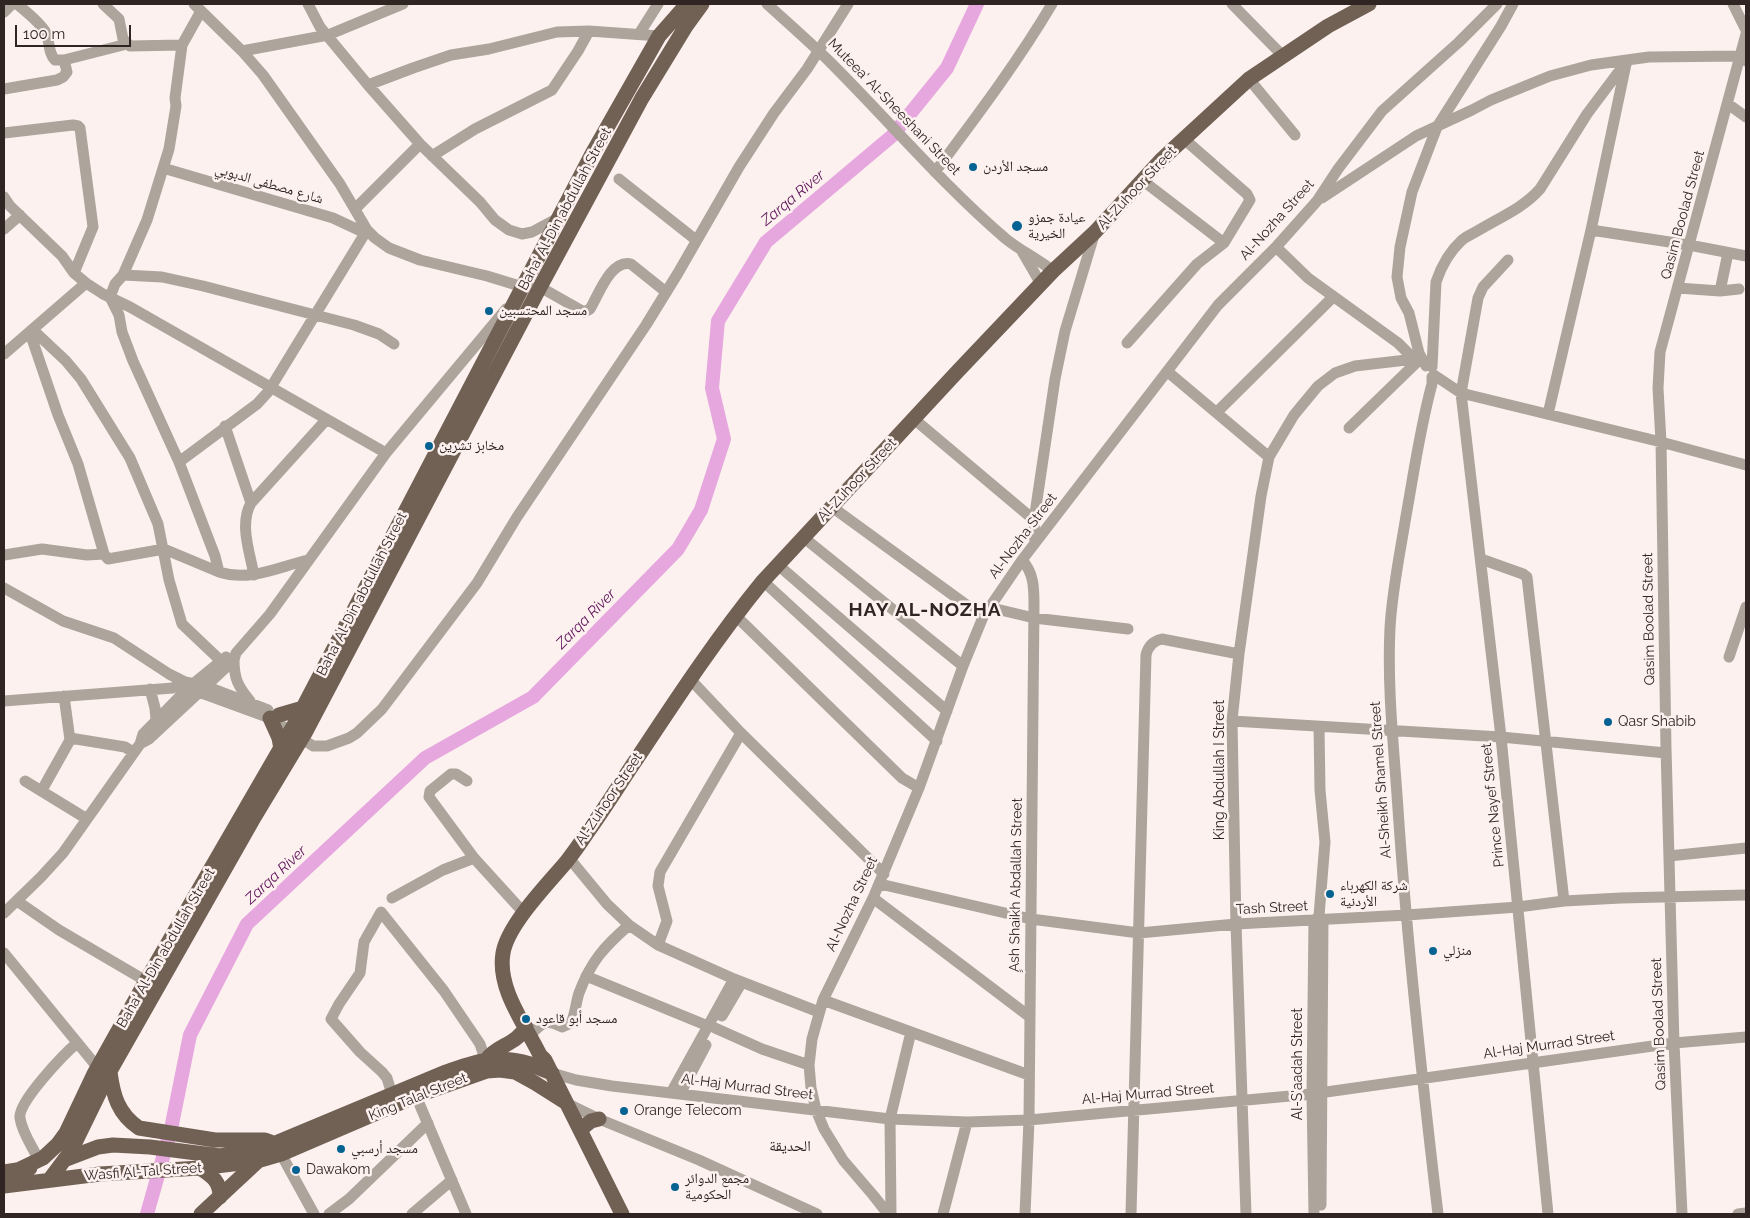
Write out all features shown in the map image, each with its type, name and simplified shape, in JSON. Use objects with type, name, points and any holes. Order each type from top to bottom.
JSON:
[{"type":"main road","name":"Baha' Al-Din abdullah Street","points":[[50,1179],[70,1156],[101,1071],[146,980],[281,749],[298,732],[303,708],[560,217],[659,36],[687,4]]},
{"type":"main road","name":"Baha' Al-Din abdullah Street","points":[[20,1170],[39,1161],[58,1144],[252,821],[298,732],[633,116],[665,59],[702,4]]},
{"type":"main road","name":"Al-Zuhoor Street","points":[[547,1071],[505,986],[502,955],[506,943],[524,913],[589,831],[735,615],[803,537],[1053,271],[1095,232],[1142,180],[1184,139],[1249,79],[1328,26],[1369,4]]},
{"type":"main road","points":[[620,106],[633,116]]},
{"type":"main road","points":[[281,749],[275,717],[303,708]]},
{"type":"main road","points":[[486,1059],[528,1031]]},
{"type":"main road","name":"King Talal Street","points":[[278,1149],[391,1095],[472,1062],[486,1059],[520,1062],[547,1071]]},
{"type":"main road","name":"King Talal Street","points":[[278,1149],[471,1076],[500,1070],[515,1072],[560,1099]]},
{"type":"main road","points":[[101,1071],[119,1107],[130,1122],[139,1128],[229,1141],[265,1140],[278,1149]]},
{"type":"main road","points":[[547,1071],[613,1214]]},
{"type":"main road","points":[[560,1099],[580,1130],[622,1214]]},
{"type":"main road","points":[[580,1130],[591,1121],[600,1119]]},
{"type":"main road","points":[[73,1120],[70,1135],[70,1156],[100,1174]]},
{"type":"main road","name":"Wasfi Al-Tal Street","points":[[4,1172],[50,1165],[70,1156],[104,1146],[150,1147],[211,1155],[230,1155],[278,1149]]},
{"type":"main road","points":[[201,1214],[258,1161],[278,1149]]},
{"type":"main road","points":[[216,1214],[278,1149]]},
{"type":"main road","name":"Wasfi Al-Tal Street","points":[[4,1186],[100,1174],[200,1168],[258,1161]]},
{"type":"main road","points":[[200,1168],[216,1179],[220,1190],[220,1197]]},
{"type":"street","points":[[4,12],[12,4]]},
{"type":"street","points":[[16,4],[37,22],[46,33],[52,58],[58,61],[127,44]]},
{"type":"street","points":[[103,4],[119,19],[123,39],[130,46],[182,45]]},
{"type":"street","points":[[308,4],[320,27],[368,85],[420,144],[480,202],[495,220],[509,230],[527,234],[560,217]]},
{"type":"street","points":[[242,51],[328,35],[403,4]]},
{"type":"street","points":[[639,34],[658,4]]},
{"type":"street","name":"Muteea' Al-Sheeshani Street","points":[[767,4],[819,51],[974,210],[1022,251],[1039,260],[1053,271]]},
{"type":"street","points":[[4,701],[192,685],[251,702],[298,732],[313,746],[327,746],[357,734],[382,709],[477,583],[517,517],[619,366],[666,292],[739,167],[774,113],[794,89],[848,4]]},
{"type":"street","points":[[932,169],[993,95],[1028,44],[1052,4]]},
{"type":"street","points":[[1232,4],[1283,56]]},
{"type":"street","name":"Al-Nozha Street","points":[[889,1214],[842,1160],[824,1129],[816,1110],[811,1088],[809,1065],[812,1039],[823,1000],[882,879],[937,741],[963,666],[986,612],[1022,560],[1218,305],[1317,201],[1382,111],[1459,42],[1496,4]]},
{"type":"street","points":[[1425,368],[1419,353],[1409,313],[1401,298],[1397,277],[1400,247],[1412,192],[1437,127],[1501,26],[1512,4]]},
{"type":"street","points":[[1734,4],[1746,30]]},
{"type":"street","points":[[70,738],[137,748],[149,739],[192,685],[235,656],[270,614],[386,453],[522,289],[487,276],[420,260],[390,248],[366,231],[340,184],[278,95],[254,64],[198,7],[182,45],[175,98],[176,106],[163,168],[147,220],[123,275],[115,284],[110,297],[119,315],[122,332],[133,361],[178,462],[215,556],[219,572]]},
{"type":"street","points":[[368,85],[451,55],[489,49],[557,32],[589,31],[659,36]]},
{"type":"street","points":[[432,156],[482,126],[552,90],[589,31]]},
{"type":"street","name":"Qasim Boolad Street","points":[[1682,1214],[1674,1043],[1666,753],[1661,442],[1658,388],[1660,352],[1728,104],[1743,59],[1746,34]]},
{"type":"street","points":[[1317,201],[1416,136],[1498,97],[1550,76],[1591,65],[1627,62],[1649,57],[1743,59]]},
{"type":"street","points":[[4,89],[57,80],[63,77],[66,72],[64,60]]},
{"type":"street","points":[[1548,414],[1591,230],[1627,62]]},
{"type":"street","name":"Al-Sheikh Shamel Street","points":[[1438,1214],[1422,1078],[1407,915],[1390,686],[1390,627],[1395,581],[1417,446],[1432,384],[1425,368],[1436,282],[1450,254],[1463,240],[1521,207],[1534,196],[1587,114],[1627,62]]},
{"type":"street","points":[[1249,79],[1295,135]]},
{"type":"street","points":[[1728,104],[1746,117]]},
{"type":"street","points":[[4,133],[73,125],[80,128],[93,227],[74,273]]},
{"type":"street","points":[[1127,343],[1197,264],[1224,243],[1249,203],[1250,198],[1184,139]]},
{"type":"street","points":[[355,209],[420,144]]},
{"type":"street","name":"شارع مصطفى الدبوبي","points":[[163,168],[333,218],[366,231]]},
{"type":"street","points":[[619,178],[696,240]]},
{"type":"street","points":[[1142,180],[1224,243]]},
{"type":"street","points":[[6,203],[62,256],[74,273],[86,283],[386,453]]},
{"type":"street","points":[[4,230],[20,215]]},
{"type":"street","points":[[1591,230],[1690,245],[1746,256]]},
{"type":"street","points":[[178,462],[256,404],[270,388],[366,231]]},
{"type":"street","points":[[1035,543],[1034,520],[1063,341],[1095,232]]},
{"type":"street","points":[[1276,246],[1308,278],[1398,343],[1425,368],[1462,393],[1746,465]]},
{"type":"street","name":"Muteea' Al-Sheeshani Street","points":[[1022,251],[1041,284]]},
{"type":"street","points":[[1720,291],[1728,253]]},
{"type":"street","name":"Prince Nayef Street","points":[[1508,260],[1482,287],[1478,298],[1462,393],[1501,737],[1548,1214]]},
{"type":"street","points":[[540,287],[584,312],[590,308],[613,269],[628,263],[666,292]]},
{"type":"street","points":[[123,275],[162,277],[180,281],[368,330],[380,334],[394,344]]},
{"type":"street","points":[[4,354],[86,283]]},
{"type":"street","points":[[1678,288],[1720,291],[1739,289]]},
{"type":"street","points":[[1217,412],[1334,297]]},
{"type":"street","points":[[31,332],[66,362],[81,379],[130,458],[153,508],[164,549],[169,580],[182,624],[221,661]]},
{"type":"street","points":[[31,332],[58,415],[78,464],[107,559],[164,549],[219,572],[238,576],[254,575],[308,560]]},
{"type":"street","name":"King Abdullah I Street","points":[[1246,1214],[1236,924],[1232,722],[1239,654],[1261,496],[1269,457],[1294,415],[1318,386],[1335,373],[1355,366],[1425,368]]},
{"type":"street","points":[[1350,428],[1425,368]]},
{"type":"street","points":[[1168,372],[1269,457]]},
{"type":"street","points":[[914,419],[1034,520]]},
{"type":"street","points":[[254,575],[245,522],[248,509],[251,503],[326,420]]},
{"type":"street","points":[[225,426],[251,503]]},
{"type":"street","points":[[832,507],[986,612],[1128,629]]},
{"type":"street","points":[[803,537],[963,666]]},
{"type":"street","points":[[4,555],[42,550],[87,555],[104,554]]},
{"type":"street","points":[[1481,559],[1527,577],[1564,901]]},
{"type":"street","name":"ِِAsh Shaikh Abdallah Street","points":[[1022,560],[1033,578],[1034,618],[1029,1120],[1025,1214]]},
{"type":"street","points":[[778,565],[947,711]]},
{"type":"street","points":[[763,581],[937,741]]},
{"type":"street","points":[[4,589],[63,621],[114,638],[154,664],[192,685],[275,717]]},
{"type":"street","points":[[1728,657],[1746,607]]},
{"type":"street","points":[[735,615],[902,778],[919,788]]},
{"type":"street","points":[[1131,1214],[1132,1110],[1140,933],[1147,651],[1153,643],[1162,639],[1239,654]]},
{"type":"street","points":[[4,913],[63,852],[137,748],[142,734],[192,685],[229,655],[235,656]]},
{"type":"street","points":[[235,656],[234,675],[237,683],[251,702]]},
{"type":"street","points":[[154,664],[155,680],[151,689],[156,720]]},
{"type":"street","points":[[690,679],[882,879]]},
{"type":"street","points":[[42,790],[70,738],[64,696]]},
{"type":"street","points":[[1232,722],[1501,737],[1666,753]]},
{"type":"street","name":"Al-S'aadah Street","points":[[1314,1214],[1318,919],[1325,842],[1320,790],[1319,726]]},
{"type":"street","points":[[658,945],[667,921],[658,886],[660,872],[741,733]]},
{"type":"street","points":[[467,781],[456,774],[451,774],[428,794],[474,858],[524,913]]},
{"type":"street","points":[[25,781],[87,819]]},
{"type":"street","points":[[1669,856],[1746,848]]},
{"type":"street","points":[[392,898],[443,870],[474,858]]},
{"type":"street","points":[[569,858],[607,904],[628,924],[658,945],[738,981],[819,1012]]},
{"type":"street","name":"Tash Street","points":[[882,879],[1031,919],[1140,933],[1236,924],[1518,907],[1564,901],[1670,896],[1746,895]]},
{"type":"street","points":[[874,898],[1030,1017]]},
{"type":"street","points":[[17,901],[59,930],[146,980]]},
{"type":"street","points":[[391,1095],[390,1088],[382,1072],[360,1052],[331,1019],[360,973],[364,942],[381,912],[444,991],[480,1044],[486,1059]]},
{"type":"street","points":[[528,1031],[548,1021],[562,1027],[571,1023],[574,1006],[589,968],[628,924]]},
{"type":"street","points":[[4,953],[40,995],[75,1044]]},
{"type":"street","points":[[4,961],[75,1044],[101,1071]]},
{"type":"street","points":[[586,976],[762,1049],[809,1065]]},
{"type":"street","points":[[676,1094],[711,1027],[738,981]]},
{"type":"street","points":[[823,1000],[1029,1075]]},
{"type":"street","points":[[889,1214],[890,1119],[911,1032]]},
{"type":"street","name":"Al-Haj Murrad Street","points":[[547,1071],[576,1080],[612,1086],[774,1107],[890,1119],[967,1122],[1029,1120],[1316,1093],[1674,1043],[1746,1037]]},
{"type":"street","points":[[39,1161],[23,1129],[20,1109],[45,1077],[75,1044]]},
{"type":"street","name":"Al-S'aadah Street","points":[[1316,1093],[1321,1214]]},
{"type":"street","points":[[416,1096],[466,1214]]},
{"type":"street","points":[[560,1099],[600,1119],[699,1160],[817,1214]]},
{"type":"street","points":[[943,1214],[967,1122]]},
{"type":"street","points":[[328,1214],[356,1193],[428,1123]]},
{"type":"street","points":[[278,1149],[314,1214]]},
{"type":"street","points":[[412,1214],[452,1180]]},
{"type":"street","points":[[1738,1214],[1746,1213]]},
{"type":"waterway","name":"Zarqa River","points":[[147,1214],[171,1129],[190,1035],[247,924],[425,758],[533,697],[678,549],[701,510],[724,439],[712,388],[718,321],[766,242],[892,136],[947,68],[977,4]]},
{"type":"place","name":"مسجد الأردن","points":[[973,167]]},
{"type":"place","name":"عيادة جمزو الخيرية","points":[[1017,226]]},
{"type":"place","name":"مسجد المحتسبين","points":[[489,311]]},
{"type":"place","name":"مخابز تشرين","points":[[429,446]]},
{"type":"place","name":"Qasr Shabib","points":[[1608,722]]},
{"type":"place","name":"شركة الكهرباء الأردنية","points":[[1330,894]]},
{"type":"place","name":"منزلي","points":[[1433,951]]},
{"type":"place","name":"مسجد أبو قاعود","points":[[526,1019]]},
{"type":"place","name":"Orange Telecom","points":[[624,1111]]},
{"type":"place","name":"مسجد أرسبي","points":[[341,1149]]},
{"type":"place","name":"Dawakom","points":[[296,1170]]},
{"type":"place","name":"مجمع الدوائر الحكومية","points":[[675,1187]]},
{"type":"district","name":"HAY AL-NOZHA","points":[[925,610]]},
{"type":"district","name":"الحديقة","points":[[790,1146]]}]
